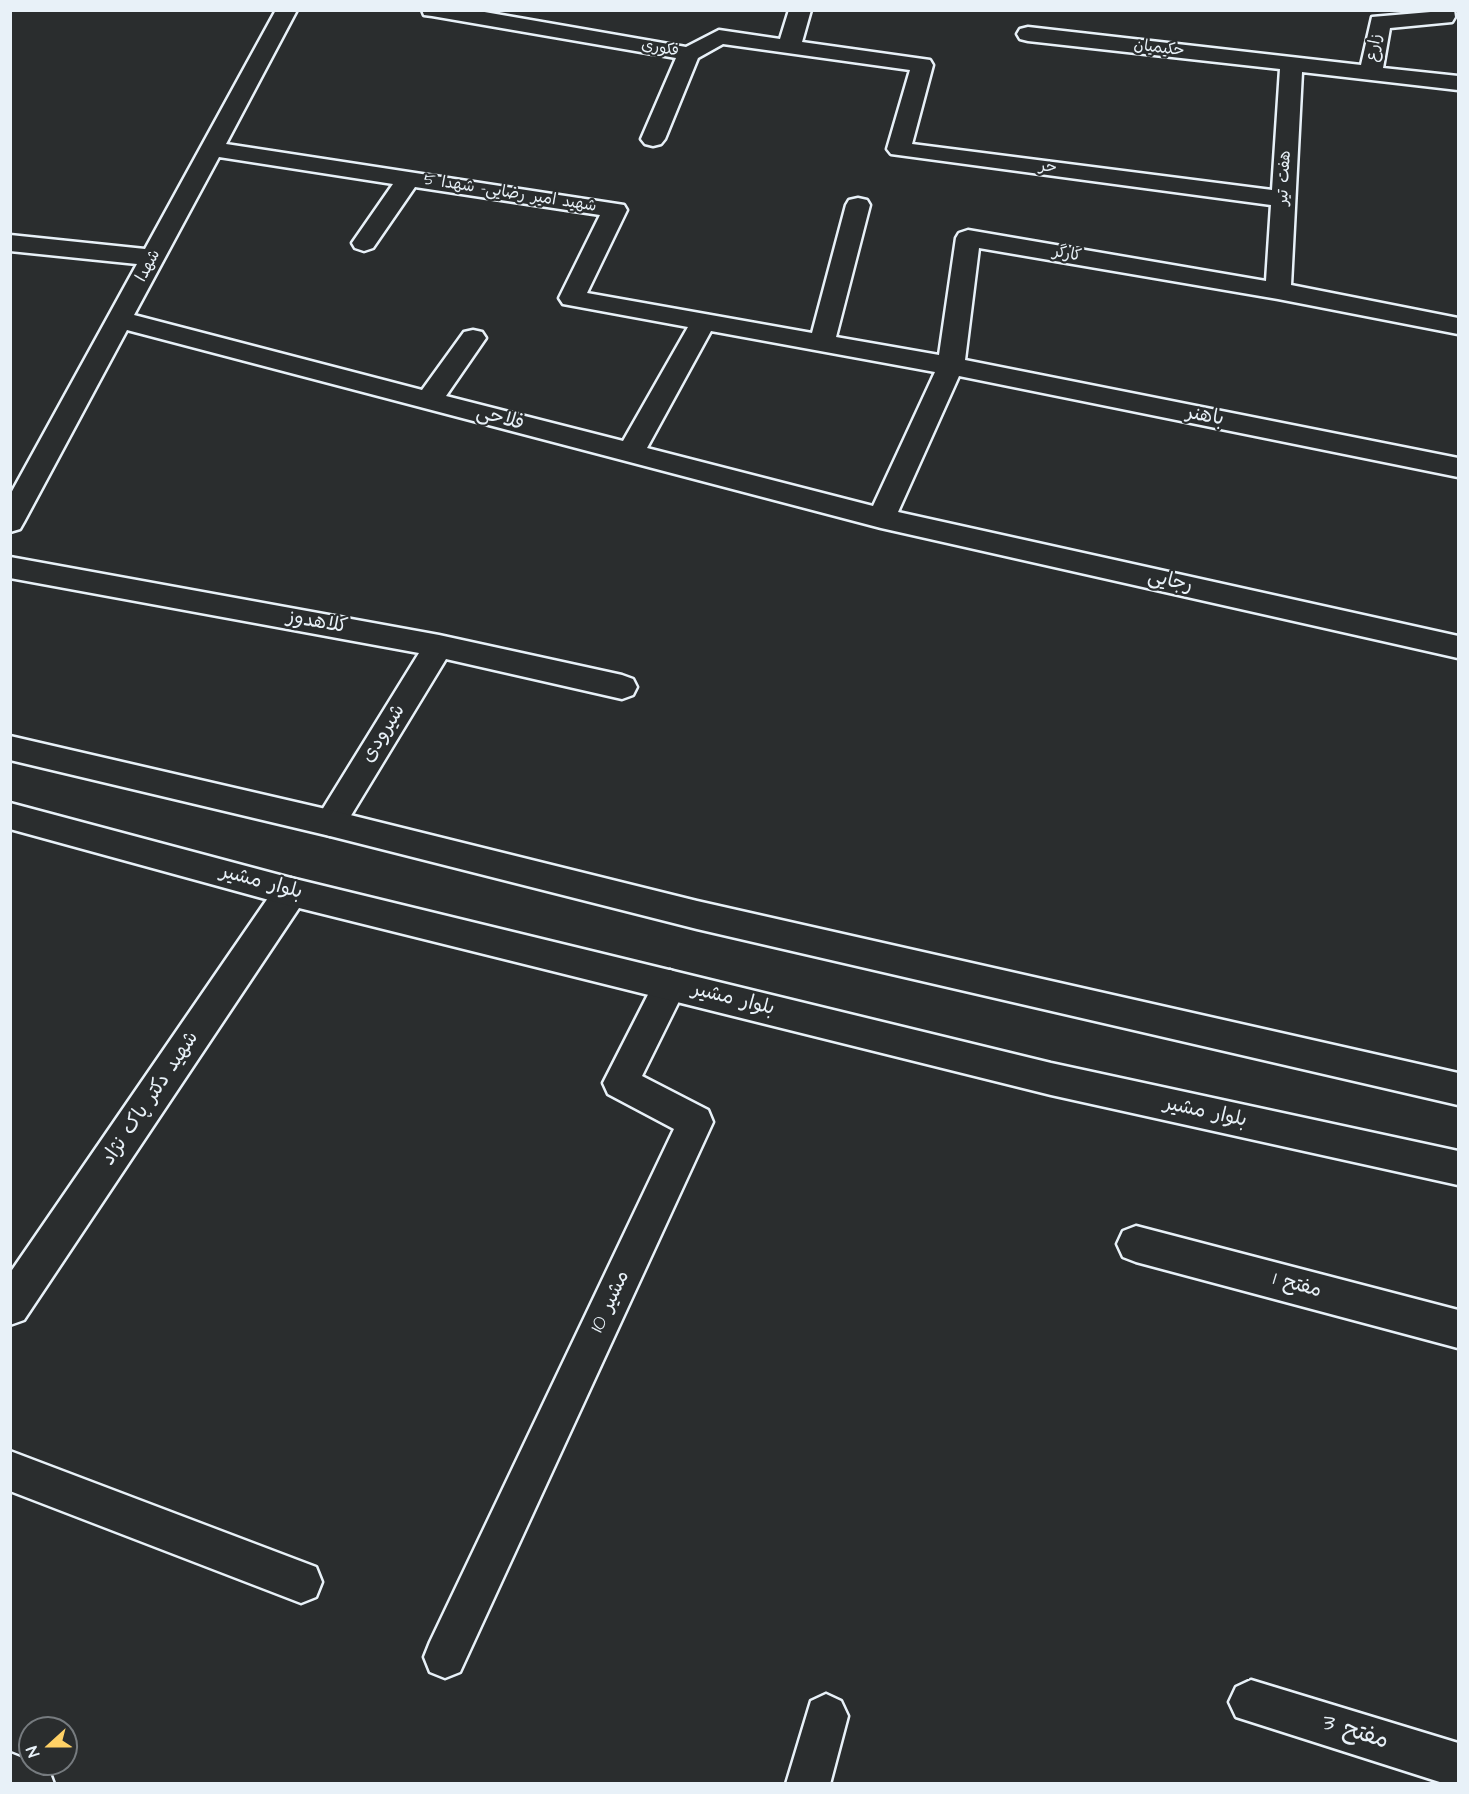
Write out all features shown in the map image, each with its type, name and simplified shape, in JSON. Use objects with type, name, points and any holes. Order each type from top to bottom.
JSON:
[{"type":"street","name":"شهدا","points":[[10,522],[287,10]]},
{"type":"street","name":"فکوری","points":[[432,10],[689,54],[719,38],[922,65]]},
{"type":"street","points":[[789,47],[800,10]]},
{"type":"street","name":"زارع","points":[[1371,74],[1380,22],[1444,17],[1443,10]]},
{"type":"street","name":"حکیمیان","points":[[1028,34],[1291,64]]},
{"type":"street","points":[[653,139],[689,54]]},
{"type":"street","points":[[1291,64],[1458,83]]},
{"type":"street","name":"هفت تیر","points":[[1278,291],[1291,64]]},
{"type":"street","name":"حر","points":[[922,65],[899,149],[1284,199]]},
{"type":"street","name":"شهید امیر رضایی- شهدا 5","points":[[212,149],[615,210],[572,298],[951,366]]},
{"type":"street","points":[[364,243],[408,179]]},
{"type":"street","points":[[822,342],[858,205]]},
{"type":"street","name":"کارگر","points":[[881,518],[951,366],[968,238],[1278,291],[1458,326]]},
{"type":"street","points":[[10,243],[153,258]]},
{"type":"street","name":"فلاحی","points":[[120,320],[881,518]]},
{"type":"street","points":[[630,453],[704,321]]},
{"type":"street","points":[[428,401],[473,338]]},
{"type":"street","name":"باهنر","points":[[951,366],[1458,468]]},
{"type":"street","name":"رجایی","points":[[881,518],[1458,646]]},
{"type":"street","name":"کلاهدوز","points":[[10,567],[439,646],[622,687]]},
{"type":"street","name":"شیرودی","points":[[330,823],[439,646]]},
{"type":"street","points":[[10,748],[330,823],[697,915],[1458,1089]]},
{"type":"street","name":"بلوار مشیر","points":[[10,816],[291,892],[1051,1079],[1458,1168]]},
{"type":"street","name":"شهید دکتر پاک نژاد","points":[[10,1307],[291,892]]},
{"type":"street","name":"مشیر 10","points":[[445,1657],[695,1122],[621,1083],[670,985]]},
{"type":"street","name":"مفتح 1","points":[[1136,1244],[1458,1329]]},
{"type":"street","points":[[10,1471],[301,1582]]},
{"type":"street","name":"مفتح 3","points":[[1251,1702],[1458,1765]]},
{"type":"street","points":[[808,1784],[826,1716]]},
{"type":"street","points":[[10,1775],[33,1784]]}]
